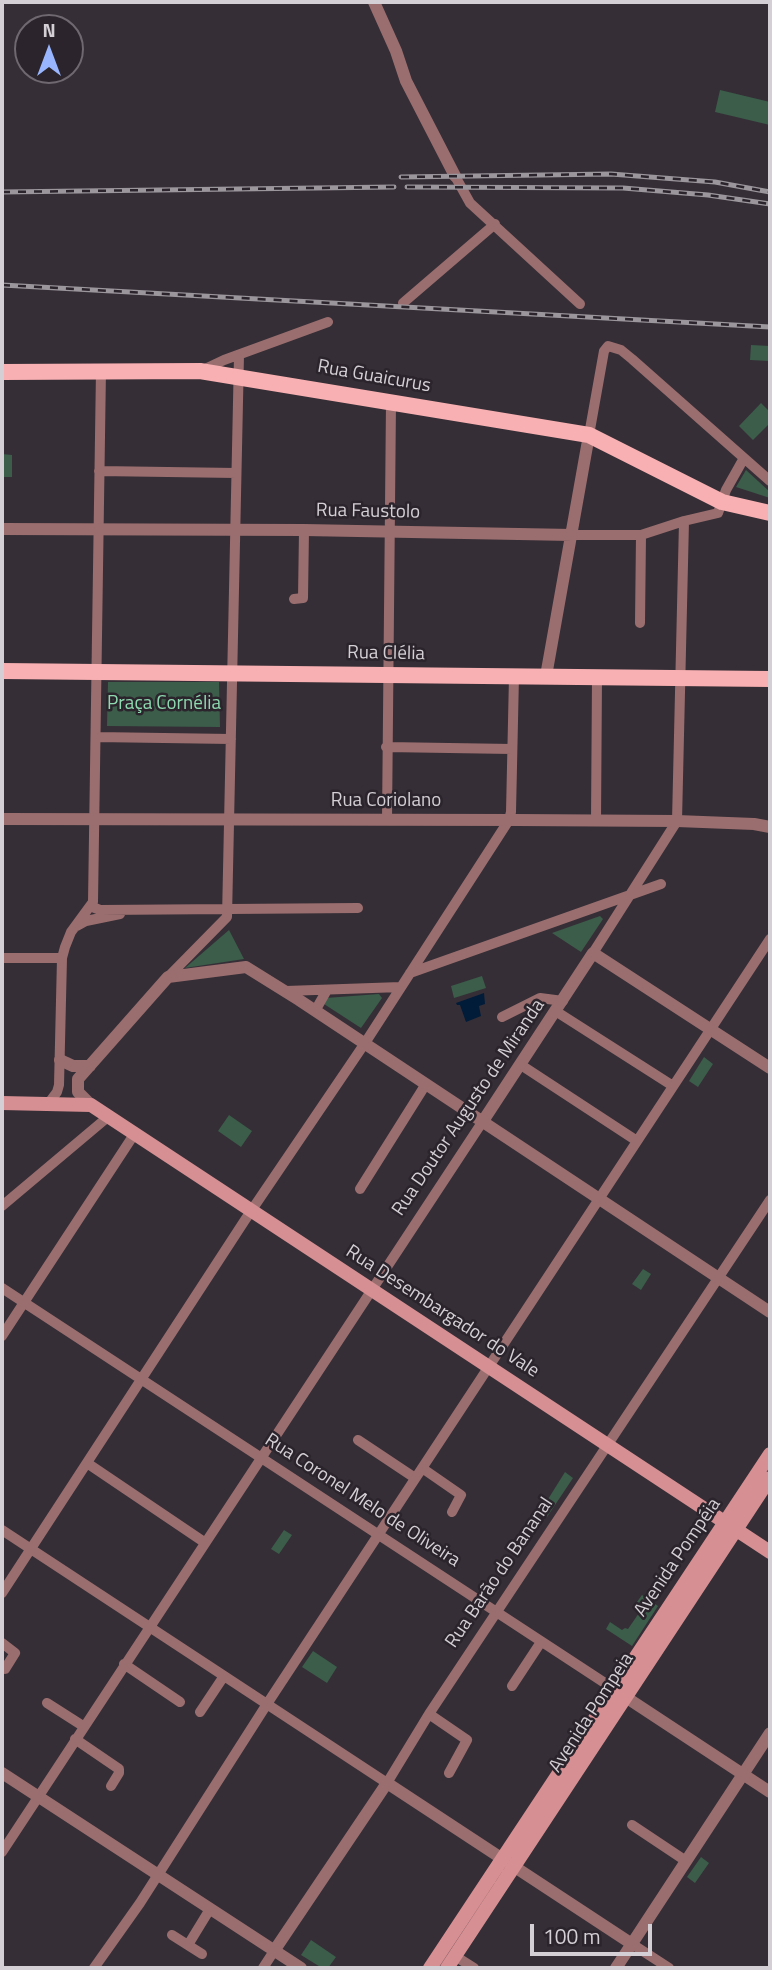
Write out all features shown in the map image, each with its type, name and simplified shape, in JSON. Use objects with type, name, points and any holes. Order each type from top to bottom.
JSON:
[{"type":"main road","name":"Rua Guaicurus","points":[[2,372],[200,371],[589,435],[722,502],[770,513]]},
{"type":"main road","name":"Rua Clélia","points":[[2,671],[770,679]]},
{"type":"main road","points":[[2,1103],[91,1105]]},
{"type":"main road","name":"Rua Desembargador do Vale","points":[[91,1105],[770,1552]]},
{"type":"main road","name":"Avenida Pompéia","points":[[731,1526],[770,1454]]},
{"type":"main road","name":"Avenida Pompeia","points":[[620,1693],[731,1526],[770,1478]]},
{"type":"main road","points":[[430,1968],[508,1862],[620,1693]]},
{"type":"main road","points":[[451,1962],[508,1862]]},
{"type":"street","points":[[374,2],[406,81],[470,203],[580,304]]},
{"type":"street","points":[[403,303],[495,224]]},
{"type":"street","points":[[200,371],[328,322]]},
{"type":"street","points":[[546,676],[605,347],[621,350],[770,481]]},
{"type":"street","points":[[91,1105],[76,1087],[80,1076],[227,917],[239,355]]},
{"type":"street","points":[[48,1104],[57,1092],[62,958],[74,928],[93,902],[101,370]]},
{"type":"street","points":[[387,820],[391,402]]},
{"type":"street","points":[[722,502],[744,458]]},
{"type":"street","points":[[99,471],[236,473]]},
{"type":"street","name":"Rua Faustolo","points":[[2,529],[641,535],[718,513],[722,502]]},
{"type":"street","name":"Rua Doutor Augusto de Miranda","points":[[2,1852],[260,1457],[558,1009],[677,821],[684,521]]},
{"type":"street","points":[[294,599],[303,598],[304,530]]},
{"type":"street","points":[[640,623],[641,535]]},
{"type":"street","points":[[2,1593],[252,1210],[365,1044],[509,820],[514,676]]},
{"type":"street","points":[[596,821],[597,677]]},
{"type":"street","points":[[96,737],[231,738]]},
{"type":"street","points":[[386,747],[512,749]]},
{"type":"street","name":"Rua Coriolano","points":[[2,819],[677,821],[770,827]]},
{"type":"street","points":[[410,973],[661,884]]},
{"type":"street","points":[[607,903],[623,907]]},
{"type":"street","points":[[90,906],[100,910],[358,908]]},
{"type":"street","points":[[74,928],[129,910]]},
{"type":"street","points":[[94,1968],[158,1875],[267,1704],[770,939]]},
{"type":"street","points":[[422,953],[443,961]]},
{"type":"street","points":[[593,953],[770,1068]]},
{"type":"street","points":[[2,958],[62,958]]},
{"type":"street","points":[[169,977],[239,967],[252,970],[770,1312]]},
{"type":"street","points":[[286,991],[401,987]]},
{"type":"street","points":[[315,1011],[327,990]]},
{"type":"street","points":[[502,1017],[540,998],[674,1086]]},
{"type":"street","points":[[535,1002],[558,1009]]},
{"type":"street","points":[[60,1060],[73,1066],[90,1066]]},
{"type":"street","points":[[521,1065],[638,1141]]},
{"type":"street","points":[[360,1189],[426,1084]]},
{"type":"street","points":[[2,1206],[109,1116]]},
{"type":"street","points":[[2,1336],[135,1133]]},
{"type":"street","name":"Rua Barão do Bananal","points":[[263,1968],[770,1200]]},
{"type":"street","name":"Rua Coronel Melo de Oliveira","points":[[2,1288],[770,1792]]},
{"type":"street","points":[[358,1440],[415,1478]]},
{"type":"street","points":[[87,1463],[204,1542]]},
{"type":"street","points":[[422,1468],[461,1495],[452,1512]]},
{"type":"street","points":[[2,1530],[669,1968]]},
{"type":"street","points":[[512,1686],[541,1642]]},
{"type":"street","points":[[2,1643],[15,1653],[5,1669]]},
{"type":"street","points":[[124,1664],[180,1702]]},
{"type":"street","points":[[201,1712],[224,1676]]},
{"type":"street","points":[[47,1703],[83,1726]]},
{"type":"street","points":[[429,1714],[467,1740],[449,1773]]},
{"type":"street","points":[[616,1968],[770,1733]]},
{"type":"street","points":[[75,1739],[119,1769],[111,1786]]},
{"type":"street","points":[[2,1773],[301,1968]]},
{"type":"street","points":[[632,1825],[686,1861]]},
{"type":"street","points":[[188,1945],[210,1909]]},
{"type":"street","points":[[172,1935],[202,1954]]},
{"type":"street","points":[[451,1962],[474,1968]]},
{"type":"green space","points":[[720,90],[770,102],[770,125],[715,112]]},
{"type":"green space","points":[[751,345],[770,346],[770,361],[750,360]]},
{"type":"green space","points":[[761,403],[770,412],[770,423],[753,440],[739,426]]},
{"type":"green space","points":[[2,454],[12,455],[12,477],[2,477]]},
{"type":"green space","points":[[746,470],[770,492],[770,498],[736,487]]},
{"type":"green space","name":"Praça Cornélia","points":[[108,682],[219,682],[220,727],[107,726]]},
{"type":"green space","points":[[600,916],[603,919],[581,952],[552,933]]},
{"type":"green space","points":[[229,930],[244,959],[185,968]]},
{"type":"green space","points":[[482,976],[486,988],[454,998],[451,986]]},
{"type":"green space","points":[[379,994],[382,998],[361,1028],[324,1004],[326,998]]},
{"type":"green space","points":[[704,1057],[713,1064],[698,1087],[689,1081]]},
{"type":"green space","points":[[229,1115],[252,1131],[241,1147],[218,1131]]},
{"type":"green space","points":[[643,1269],[651,1274],[641,1290],[632,1284]]},
{"type":"green space","points":[[565,1472],[573,1478],[547,1517],[540,1512]]},
{"type":"green space","points":[[284,1530],[292,1535],[279,1554],[271,1549]]},
{"type":"green space","points":[[642,1595],[658,1606],[632,1646],[606,1629],[610,1622],[622,1630],[628,1629],[639,1613],[637,1602]]},
{"type":"green space","points":[[313,1651],[337,1667],[327,1683],[302,1667]]},
{"type":"green space","points":[[701,1857],[709,1863],[695,1883],[687,1877]]},
{"type":"green space","points":[[311,1940],[336,1957],[328,1968],[322,1968],[301,1955]]},
{"type":"water","points":[[484,993],[485,1004],[479,1006],[481,1016],[466,1022],[460,1005],[456,1003]]},
{"type":"railway","points":[[401,177],[611,174],[715,182],[770,192]]},
{"type":"railway","points":[[2,192],[394,187]]},
{"type":"railway","points":[[407,187],[623,188],[708,195],[770,204]]},
{"type":"railway","points":[[2,285],[770,327]]}]
